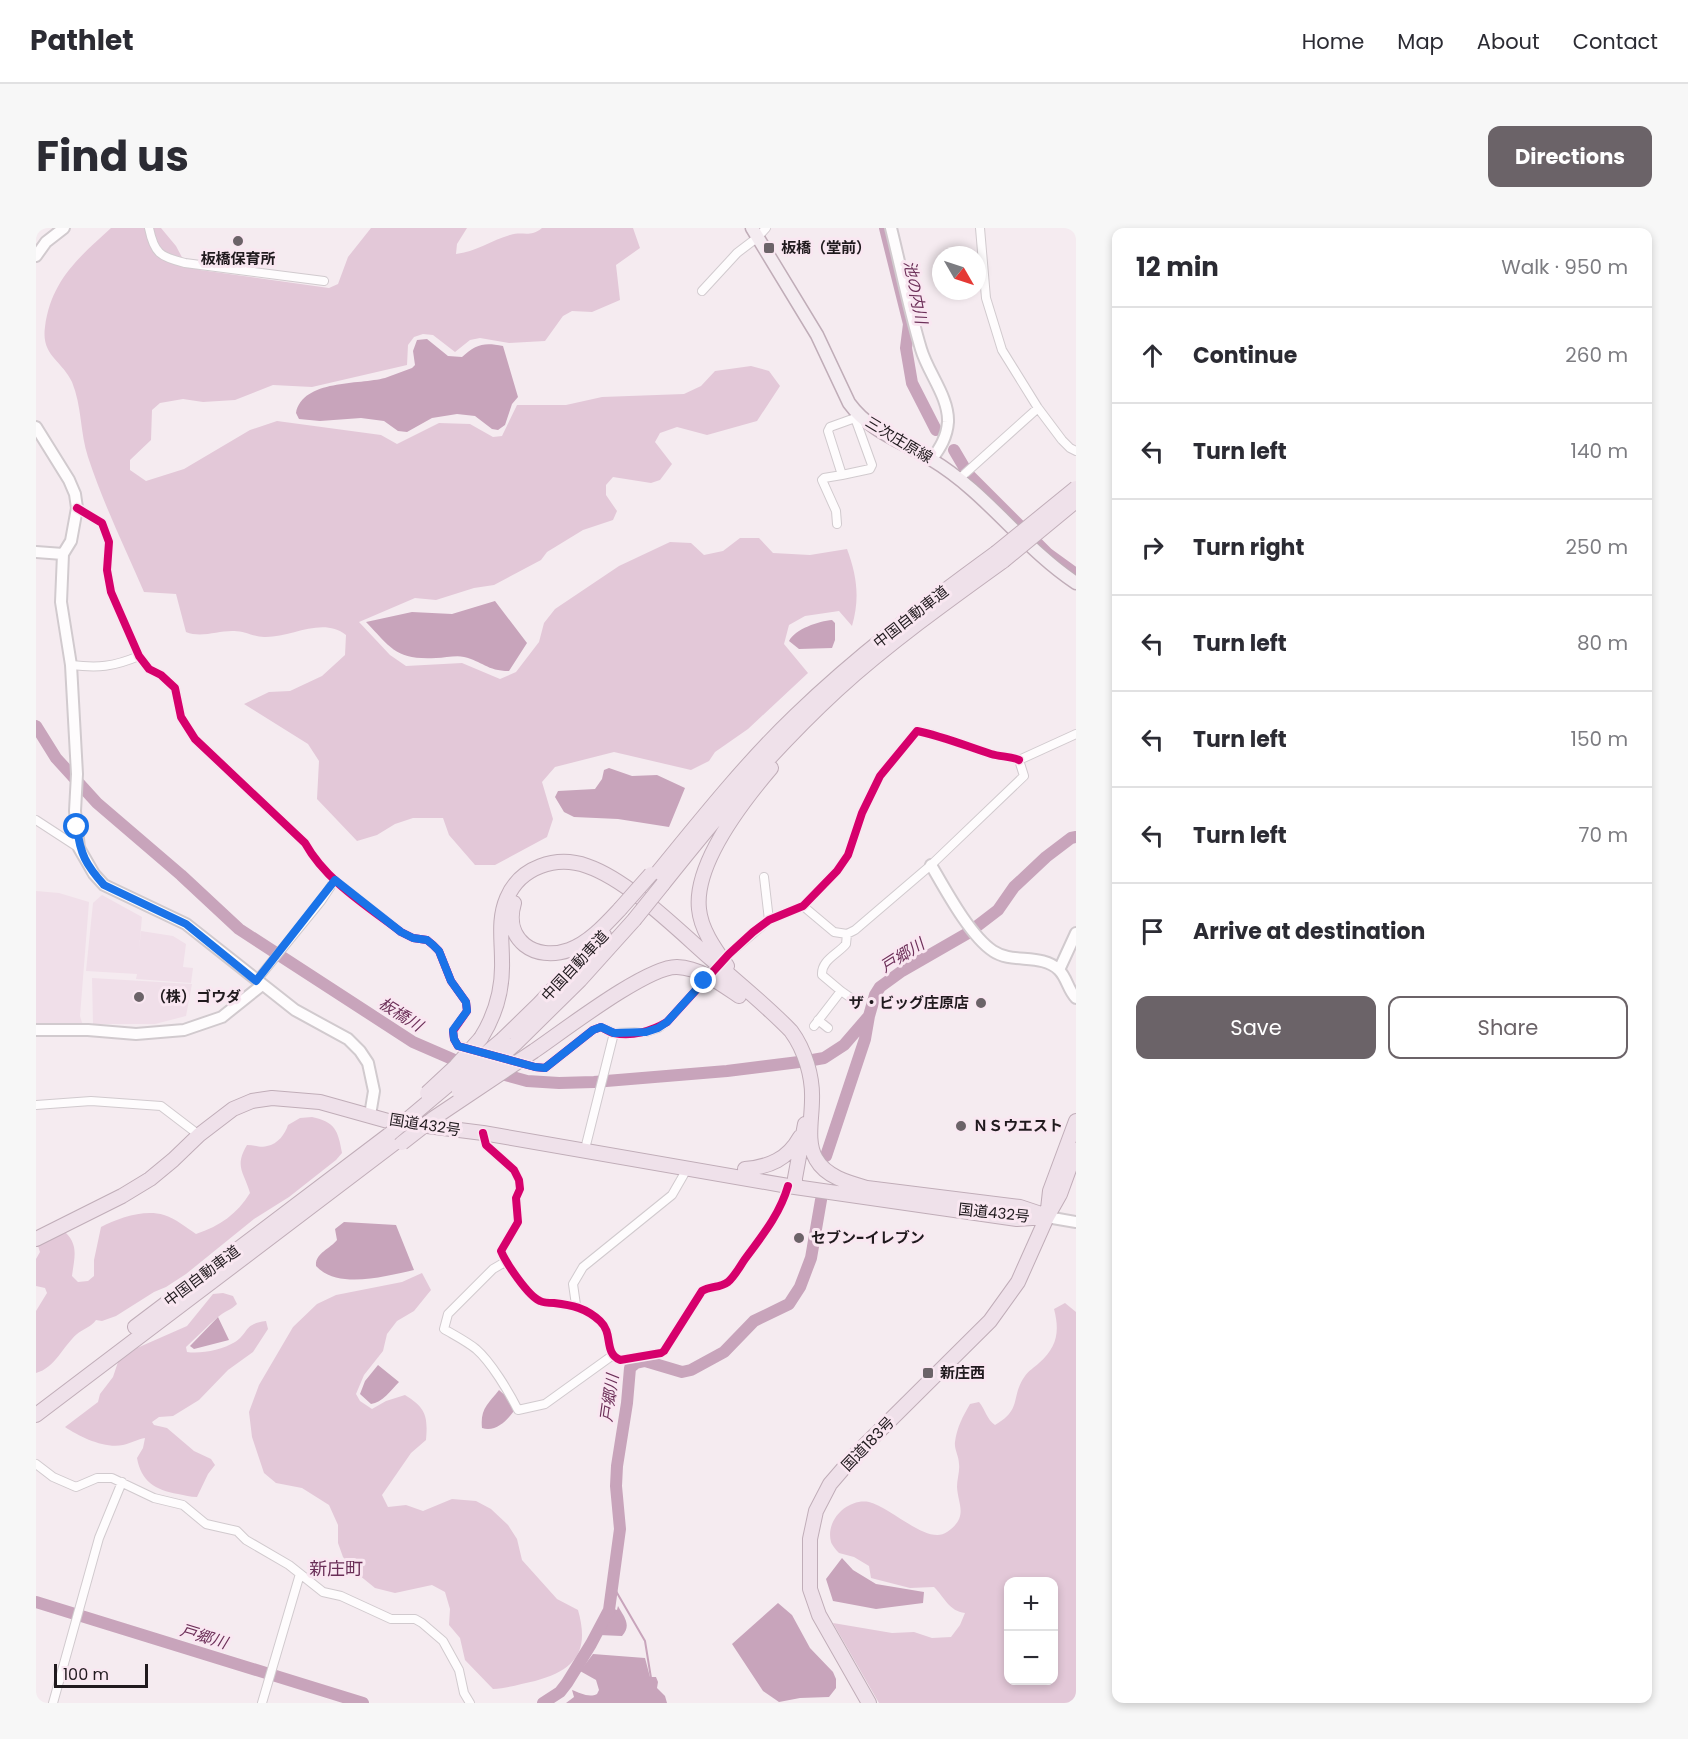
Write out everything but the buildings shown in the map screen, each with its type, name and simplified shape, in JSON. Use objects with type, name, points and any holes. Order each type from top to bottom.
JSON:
[{"type":"highway","name":"中国自動車道","points":[[656,878],[763,764],[837,691],[999,557],[1076,488]]},
{"type":"highway","name":"中国自動車道","points":[[36,1403],[395,1137],[509,1042],[570,972],[626,914],[708,812],[758,755],[830,683],[904,621],[999,557],[1076,501]]},
{"type":"highway","points":[[742,992],[701,922],[698,898],[704,870],[722,836],[768,771],[837,691]]},
{"type":"highway","points":[[395,1137],[481,1038],[495,1011],[501,993],[501,922],[507,899],[512,889],[528,872],[549,863],[580,864],[598,870],[620,882],[687,937],[742,992]]},
{"type":"highway","points":[[626,914],[571,950],[548,954],[526,946],[519,939],[511,922],[514,902],[519,892],[534,878],[552,871],[582,872],[604,882],[622,894],[784,1024],[805,1068],[812,1100],[794,1182]]},
{"type":"highway","points":[[395,1137],[434,1118],[636,982],[668,967],[696,970],[742,992]]},
{"type":"highway","name":"国道432号","points":[[36,1239],[122,1196],[150,1179],[199,1135],[233,1109],[252,1101],[272,1098],[320,1102],[388,1121],[483,1133],[687,1168],[794,1182],[1017,1219],[1047,1217]]},
{"type":"highway","name":"国道432号","points":[[370,1115],[486,1128],[745,1169],[794,1182],[867,1188],[1020,1207],[1047,1217]]},
{"type":"highway","name":"国道183号","points":[[1047,1217],[1050,1191],[1076,1120]]},
{"type":"highway","points":[[745,1169],[765,1166],[786,1155],[808,1125]]},
{"type":"highway","points":[[808,1125],[813,1153],[821,1166],[837,1178],[867,1188]]},
{"type":"highway","name":"国道183号","points":[[869,1703],[819,1615],[810,1589],[810,1539],[816,1511],[830,1484],[855,1455],[990,1321],[1018,1282],[1047,1217],[1060,1194],[1076,1150]]},
{"type":"highway","name":"中国自動車道","points":[[36,1415],[335,1181]]},
{"type":"main road","name":"三次庄原線","points":[[759,231],[802,308],[856,416],[932,459],[960,478],[1041,558],[1076,583]]},
{"type":"street","points":[[36,256],[46,242],[64,228]]},
{"type":"street","points":[[149,228],[154,249],[160,255],[172,260],[324,281]]},
{"type":"street","points":[[891,228],[921,351],[946,406],[948,421],[946,434],[941,447],[932,459]]},
{"type":"street","points":[[980,228],[986,298],[1002,350],[1038,408],[1062,440],[1076,451]]},
{"type":"street","points":[[702,291],[759,231]]},
{"type":"street","points":[[960,478],[1038,408]]},
{"type":"street","points":[[837,524],[836,511],[822,480],[870,469],[872,465],[856,416],[830,427],[828,431],[842,475]]},
{"type":"street","points":[[36,427],[69,480],[75,494],[77,508],[73,535],[63,554],[62,602],[71,665],[77,774],[75,811],[79,848],[94,874],[104,885],[186,924],[295,1010],[348,1039],[368,1063],[374,1091],[370,1115]]},
{"type":"street","points":[[77,508],[102,523],[109,542],[107,570],[111,592],[139,656],[149,669],[161,675],[175,688],[181,717],[195,739],[305,843],[313,858],[335,880],[401,932],[413,938],[427,940],[439,951],[451,981],[466,1002],[467,1011],[453,1030],[458,1046],[545,1068],[593,1030],[601,1027],[614,1033],[646,1032],[658,1028],[667,1022],[704,981]]},
{"type":"street","points":[[36,552],[63,554]]},
{"type":"street","points":[[71,665],[97,668],[119,664],[139,656]]},
{"type":"street","points":[[729,954],[769,920],[803,906],[837,871],[848,855],[862,813],[880,776],[916,731],[941,736],[994,755],[1011,756],[1019,760],[1024,776],[931,865],[855,930],[846,934],[834,932],[803,906]]},
{"type":"street","points":[[1019,760],[1076,734]]},
{"type":"street","points":[[36,820],[79,848]]},
{"type":"street","points":[[931,865],[980,940],[994,952],[1045,963],[1059,970],[1076,998]]},
{"type":"street","points":[[764,877],[769,920]]},
{"type":"street","points":[[36,1030],[87,1030],[136,1034],[184,1030],[222,1017],[259,983],[335,880]]},
{"type":"street","points":[[1059,970],[1076,933]]},
{"type":"street","points":[[846,934],[846,944],[826,962],[821,972],[841,992],[851,998]]},
{"type":"street","points":[[828,1028],[816,1023],[841,992]]},
{"type":"street","points":[[586,1145],[614,1033]]},
{"type":"street","points":[[36,1105],[90,1101],[161,1106],[199,1135]]},
{"type":"street","points":[[483,1133],[486,1145],[514,1170],[519,1180],[520,1189],[516,1198],[518,1222],[501,1251],[506,1262],[521,1282],[540,1301],[576,1305],[600,1320],[608,1331],[609,1347],[613,1355],[622,1360],[664,1351],[702,1291],[722,1285],[732,1277],[773,1219],[794,1182]]},
{"type":"street","points":[[576,1305],[573,1284],[583,1267],[672,1195],[687,1168]]},
{"type":"street","points":[[1047,1217],[1076,1222]]},
{"type":"street","points":[[506,1262],[493,1269],[448,1314],[444,1329],[476,1349],[507,1388],[518,1410],[545,1404],[613,1355]]},
{"type":"street","points":[[36,1464],[53,1477],[75,1487],[97,1478],[112,1478],[154,1498],[189,1508],[206,1524],[237,1531],[246,1540],[289,1566],[323,1592],[341,1596],[391,1619],[415,1619],[443,1641],[459,1670],[464,1694],[470,1703]]},
{"type":"street","points":[[53,1703],[99,1538],[122,1482]]},
{"type":"street","points":[[262,1703],[300,1574]]},
{"type":"shaded area","points":[[111,228],[161,228],[176,246],[185,263],[200,270],[329,288],[338,284],[348,257],[371,228],[467,228],[457,244],[456,254],[470,251],[510,235],[530,234],[542,228],[633,228],[640,248],[616,265],[620,300],[592,312],[572,311],[563,316],[545,341],[509,343],[480,338],[470,340],[455,352],[433,335],[423,334],[414,337],[408,345],[407,365],[312,387],[273,385],[235,400],[203,402],[183,399],[160,403],[152,410],[151,440],[130,460],[130,470],[146,481],[184,469],[250,430],[277,421],[381,435],[397,444],[439,423],[470,424],[493,437],[502,436],[517,405],[566,405],[602,397],[684,394],[701,386],[715,371],[751,366],[769,371],[780,386],[757,421],[707,435],[677,427],[660,433],[655,442],[672,464],[660,480],[651,483],[613,477],[606,485],[606,495],[617,511],[613,520],[583,530],[547,552],[541,560],[494,585],[474,588],[436,600],[415,598],[359,622],[390,655],[406,666],[462,663],[500,679],[516,672],[539,642],[544,623],[555,609],[619,566],[670,542],[691,543],[704,555],[723,551],[740,538],[759,538],[773,553],[810,555],[847,549],[856,587],[856,606],[852,626],[839,611],[805,616],[789,625],[784,644],[808,673],[748,729],[715,752],[709,761],[691,770],[614,752],[555,767],[542,782],[553,819],[547,837],[495,865],[475,865],[449,835],[443,818],[413,818],[395,824],[377,835],[357,841],[317,799],[319,761],[308,744],[244,704],[269,692],[290,691],[322,676],[345,655],[346,635],[327,627],[264,637],[236,631],[203,634],[186,632],[176,594],[144,592],[100,491],[85,448],[78,400],[72,382],[46,345],[45,327],[53,296],[60,283],[77,260]]},
{"type":"shaded area","points":[[427,339],[448,356],[462,357],[481,345],[503,346],[518,397],[512,404],[505,425],[498,430],[492,429],[475,416],[457,414],[432,418],[407,432],[398,431],[384,421],[361,418],[320,421],[299,419],[296,413],[301,402],[309,394],[320,389],[385,378],[412,368],[415,365],[413,351],[417,340]]},
{"type":"shaded area","points":[[495,601],[527,643],[509,671],[490,668],[461,656],[423,658],[403,655],[389,646],[366,622],[412,612],[452,614]]},
{"type":"shaded area","points":[[832,620],[835,623],[835,640],[832,648],[799,649],[789,641],[796,633],[808,626]]},
{"type":"shaded area","points":[[609,768],[632,776],[657,775],[685,788],[669,827],[618,819],[574,817],[564,812],[555,797],[558,791],[595,789],[602,779],[604,770]]},
{"type":"shaded area","points":[[36,891],[59,893],[89,902],[80,1016],[83,1026],[36,1024]]},
{"type":"shaded area","points":[[102,895],[142,917],[139,950],[141,931],[173,936],[186,944],[183,967],[193,968],[191,983],[136,979],[137,974],[86,971],[93,903]]},
{"type":"shaded area","points":[[92,978],[192,984],[186,1016],[155,1024],[93,1024]]},
{"type":"shaded area","points":[[312,1117],[331,1125],[337,1133],[342,1153],[336,1160],[289,1197],[254,1219],[186,1274],[116,1316],[102,1321],[96,1320],[72,1339],[54,1362],[36,1373],[36,1311],[47,1293],[45,1288],[36,1286],[36,1259],[40,1252],[38,1246],[41,1243],[50,1236],[66,1233],[73,1243],[72,1276],[78,1282],[88,1281],[94,1276],[94,1260],[101,1227],[116,1220],[132,1215],[156,1213],[172,1218],[196,1234],[213,1227],[234,1213],[250,1193],[241,1164],[247,1145],[263,1147],[271,1145],[280,1138],[288,1125],[300,1118]]},
{"type":"shaded area","points":[[344,1222],[396,1225],[414,1270],[363,1279],[337,1278],[325,1273],[316,1266],[316,1262],[320,1254],[337,1240],[335,1229]]},
{"type":"shaded area","points":[[422,1273],[431,1290],[414,1311],[397,1321],[387,1334],[383,1351],[364,1375],[356,1394],[360,1401],[372,1409],[386,1401],[405,1395],[417,1404],[426,1419],[426,1440],[411,1453],[382,1495],[388,1507],[406,1505],[423,1511],[452,1499],[476,1501],[491,1509],[508,1525],[517,1539],[522,1560],[557,1599],[578,1610],[582,1637],[580,1648],[569,1665],[549,1677],[493,1689],[465,1660],[460,1638],[449,1625],[450,1609],[445,1592],[432,1585],[395,1593],[375,1588],[343,1557],[338,1543],[338,1525],[329,1505],[302,1488],[276,1483],[264,1473],[252,1437],[249,1412],[259,1385],[293,1327],[317,1304],[336,1295],[402,1282]]},
{"type":"shaded area","points":[[223,1293],[233,1296],[237,1304],[221,1315],[186,1347],[187,1352],[205,1352],[224,1347],[235,1342],[253,1324],[259,1322],[266,1321],[268,1329],[253,1352],[228,1370],[199,1400],[173,1416],[159,1417],[152,1422],[154,1425],[167,1428],[194,1451],[211,1459],[215,1465],[197,1497],[162,1490],[150,1483],[142,1473],[137,1458],[143,1448],[145,1438],[123,1445],[108,1445],[85,1438],[65,1427],[98,1402],[100,1394],[113,1377],[118,1362],[137,1348],[187,1326],[213,1294]]},
{"type":"shaded area","points":[[1065,1303],[1076,1312],[1076,1703],[879,1703],[833,1623],[892,1633],[914,1632],[932,1638],[951,1637],[965,1613],[951,1607],[934,1587],[910,1588],[871,1578],[869,1566],[854,1557],[839,1553],[834,1548],[831,1542],[831,1526],[846,1507],[853,1503],[869,1502],[930,1534],[939,1535],[954,1526],[961,1511],[957,1487],[959,1461],[955,1442],[963,1417],[970,1404],[979,1402],[995,1425],[1004,1419],[1013,1408],[1025,1376],[1050,1351],[1056,1339],[1057,1325],[1054,1309]]},
{"type":"shaded area","points":[[218,1317],[229,1340],[194,1349],[190,1346]]},
{"type":"shaded area","points":[[378,1365],[399,1382],[383,1399],[371,1404],[360,1394],[365,1381]]},
{"type":"shaded area","points":[[499,1390],[517,1406],[507,1420],[498,1426],[482,1428],[484,1411]]},
{"type":"shaded area","points":[[842,1558],[853,1570],[876,1584],[924,1592],[923,1603],[876,1609],[833,1601],[826,1579]]},
{"type":"shaded area","points":[[778,1603],[792,1615],[810,1648],[833,1672],[836,1688],[829,1697],[800,1698],[779,1702],[763,1691],[732,1644]]},
{"type":"shaded area","points":[[613,1605],[617,1610],[618,1606],[625,1617],[627,1625],[625,1632],[622,1636],[599,1635]]},
{"type":"shaded area","points":[[593,1654],[645,1658],[650,1677],[656,1677],[657,1688],[665,1696],[667,1703],[566,1703],[574,1697],[572,1690],[581,1694],[597,1694],[599,1690],[596,1680],[580,1671]]},
{"type":"waterway","name":"池の内川","points":[[885,228],[909,324],[906,348],[912,383],[936,430]]},
{"type":"waterway","name":"池の内川","points":[[954,450],[964,467]]},
{"type":"waterway","name":"池の内川","points":[[970,476],[1048,554],[1076,574]]},
{"type":"waterway","name":"板橋川","points":[[36,726],[56,758],[97,803],[181,875],[239,929],[413,1042],[466,1065]]},
{"type":"waterway","name":"戸郷川","points":[[826,1156],[865,1039],[875,995],[880,987],[902,971],[968,933],[998,910],[1014,887],[1046,857],[1071,838],[1076,837]]},
{"type":"waterway","name":"板橋川","points":[[494,1072],[527,1081],[594,1082],[727,1071],[807,1061],[824,1058],[844,1045],[869,1016]]},
{"type":"waterway","name":"戸郷川","points":[[543,1703],[560,1692],[567,1683],[609,1610],[620,1529],[616,1486],[617,1466],[630,1368],[636,1363],[645,1361],[682,1372],[691,1370],[724,1352],[754,1321],[789,1304],[800,1287],[811,1258],[821,1200]]},
{"type":"waterway","points":[[613,1586],[645,1641],[651,1678]]},
{"type":"waterway","name":"戸郷川","points":[[36,1602],[363,1703]]},
{"type":"cycle path","points":[[77,508],[102,523],[109,542],[107,570],[111,592],[139,656],[149,669],[161,675],[175,688],[181,717],[195,739],[305,843],[324,869],[348,892],[401,932],[413,938],[427,940],[439,951],[451,981],[466,1002],[467,1011],[453,1031],[458,1046],[535,1067],[545,1068],[593,1030],[601,1027],[614,1033],[635,1034],[667,1022],[729,954],[753,932],[769,920],[803,906],[837,871],[848,855],[862,813],[880,776],[917,731],[991,754],[1019,760]]},
{"type":"cycle path","points":[[483,1133],[486,1145],[514,1170],[519,1180],[520,1189],[516,1198],[518,1222],[501,1251],[508,1263],[535,1298],[545,1303],[578,1308],[600,1321],[607,1331],[612,1352],[620,1360],[664,1351],[702,1291],[731,1280],[775,1215],[788,1186]]},
{"type":"place","name":"板橋保育所","points":[[238,241]]},
{"type":"place","name":"板橋（堂前）","points":[[769,248]]},
{"type":"place","name":"（株）ゴウダ","points":[[139,997]]},
{"type":"place","name":"ザ・ビッグ庄原店","points":[[981,1003]]},
{"type":"place","name":"ＮＳウエスト","points":[[961,1126]]},
{"type":"place","name":"セブン-イレブン","points":[[799,1238]]},
{"type":"place","name":"新庄西","points":[[928,1373]]},
{"type":"district","name":"新庄町","points":[[336,1569]]},
{"type":"route","points":[[77,827],[79,848],[94,874],[104,885],[186,924],[256,981],[321,901],[335,880],[401,932],[413,938],[427,940],[439,951],[451,981],[466,1002],[467,1011],[453,1030],[458,1046],[535,1067],[545,1068],[593,1030],[601,1027],[614,1033],[646,1032],[658,1028],[667,1022],[704,981]]}]
